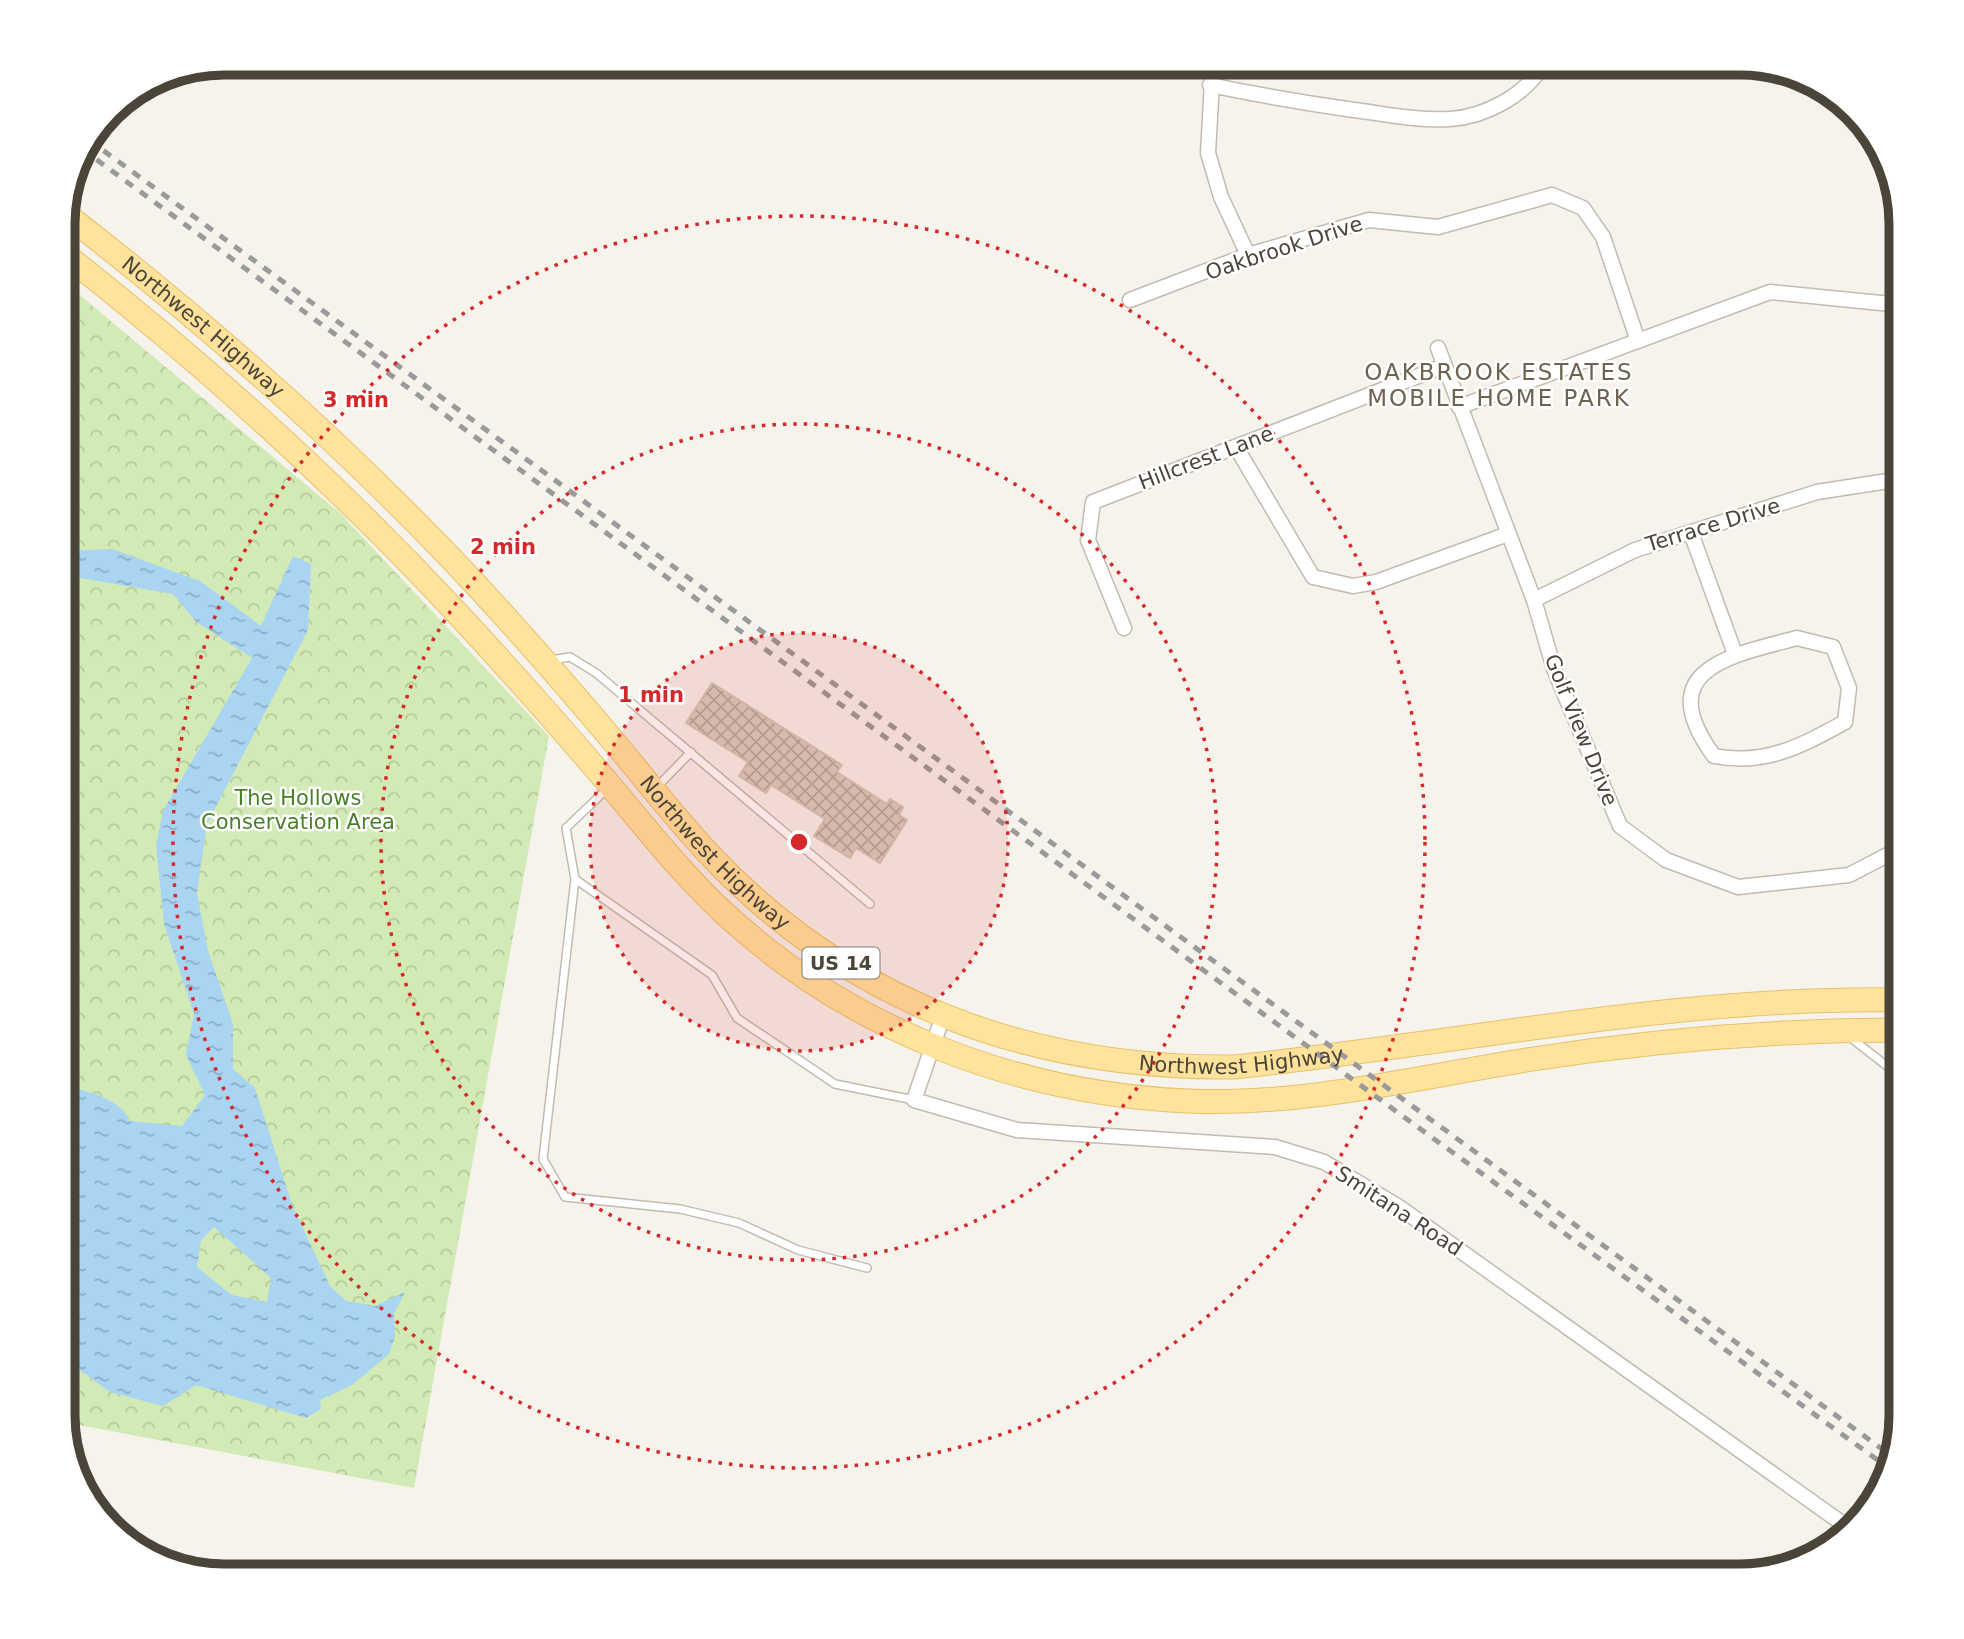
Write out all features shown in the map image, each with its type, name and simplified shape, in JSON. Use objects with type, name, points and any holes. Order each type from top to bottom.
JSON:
[{"type":"main road","name":"Northwest Highway","points":[[76,223],[168,296],[302,413],[440,547],[545,662],[708,853],[795,932],[847,967],[943,1016],[1014,1041],[1099,1060],[1190,1068],[1234,1067],[1636,1012],[1767,1002],[1889,1000]]},
{"type":"main road","name":"Northwest Highway","points":[[76,264],[203,369],[363,514],[496,655],[685,874],[727,916],[775,955],[851,1006],[932,1044],[990,1068],[1080,1090],[1155,1098],[1240,1102],[1340,1092],[1648,1043],[1838,1030],[1889,1030]]},
{"type":"street","points":[[1211,75],[1208,153],[1221,197],[1248,255]]},
{"type":"street","points":[[1210,85],[1266,97],[1398,116],[1452,119],[1487,110],[1522,90],[1534,75]]},
{"type":"street","name":"Oakbrook Drive","points":[[1130,300],[1248,255],[1369,220],[1438,227],[1552,195],[1583,208],[1603,237],[1637,341]]},
{"type":"street","points":[[1459,407],[1770,292],[1889,304]]},
{"type":"street","name":"Golf View Drive","points":[[1438,348],[1534,600],[1554,668],[1620,825],[1666,860],[1738,887],[1849,875],[1889,854]]},
{"type":"street","name":"Hillcrest Lane","points":[[1124,628],[1088,540],[1093,502],[1444,366]]},
{"type":"street","points":[[1236,447],[1313,577],[1353,586],[1376,582],[1508,534]]},
{"type":"street","name":"Terrace Drive","points":[[1534,600],[1635,550],[1817,492],[1889,481]]},
{"type":"street","points":[[1691,533],[1735,654]]},
{"type":"street","points":[[1797,638],[1833,647],[1849,688],[1845,722],[1780,753],[1740,761],[1714,755],[1697,733],[1688,706],[1695,682],[1713,666],[1735,654],[1797,638]]},
{"type":"street","points":[[914,1100],[943,1016]]},
{"type":"street","name":"Smitana Road","points":[[914,1100],[1017,1130],[1275,1147],[1324,1162],[1399,1207],[1842,1523]]},
{"type":"lane","points":[[545,662],[567,656],[582,663],[870,904]]},
{"type":"lane","points":[[654,790],[691,752]]},
{"type":"lane","points":[[610,786],[566,828],[575,879],[543,1159],[565,1197],[680,1209],[738,1223],[797,1250],[867,1268]]},
{"type":"lane","points":[[575,879],[712,975],[737,1018],[835,1084],[914,1100]]},
{"type":"lane","points":[[1838,1030],[1869,1049],[1889,1066]]},
{"type":"green space","name":"The Hollows Conservation Area","points":[[76,292],[340,513],[549,736],[414,1488],[76,1424]]},
{"type":"water","points":[[112,549],[200,581],[261,626],[293,556],[311,564],[308,630],[207,824],[197,893],[208,951],[233,1024],[233,1069],[255,1088],[292,1205],[330,1286],[346,1301],[375,1306],[405,1292],[394,1313],[395,1337],[389,1354],[352,1385],[320,1400],[321,1409],[306,1418],[196,1385],[163,1406],[110,1392],[76,1367],[76,1089],[111,1101],[119,1106],[130,1121],[182,1126],[205,1095],[186,1055],[194,1014],[164,924],[156,845],[163,811],[252,658],[195,621],[173,594],[76,577],[76,550]],"holes":[[[214,1227],[271,1278],[267,1302],[232,1295],[197,1267],[201,1240]]]},
{"type":"building","points":[[712,683],[842,765],[837,772],[887,804],[890,799],[903,807],[899,815],[907,820],[880,863],[856,848],[850,858],[814,836],[825,819],[771,785],[766,793],[739,776],[748,762],[686,723]]},
{"type":"railway","points":[[97,146],[1884,1451]]},
{"type":"railway","points":[[92,156],[1419,1128],[1881,1463]]},
{"type":"district","name":"OAKBROOK ESTATES MOBILE HOME PARK","points":[[1499,385]]}]
